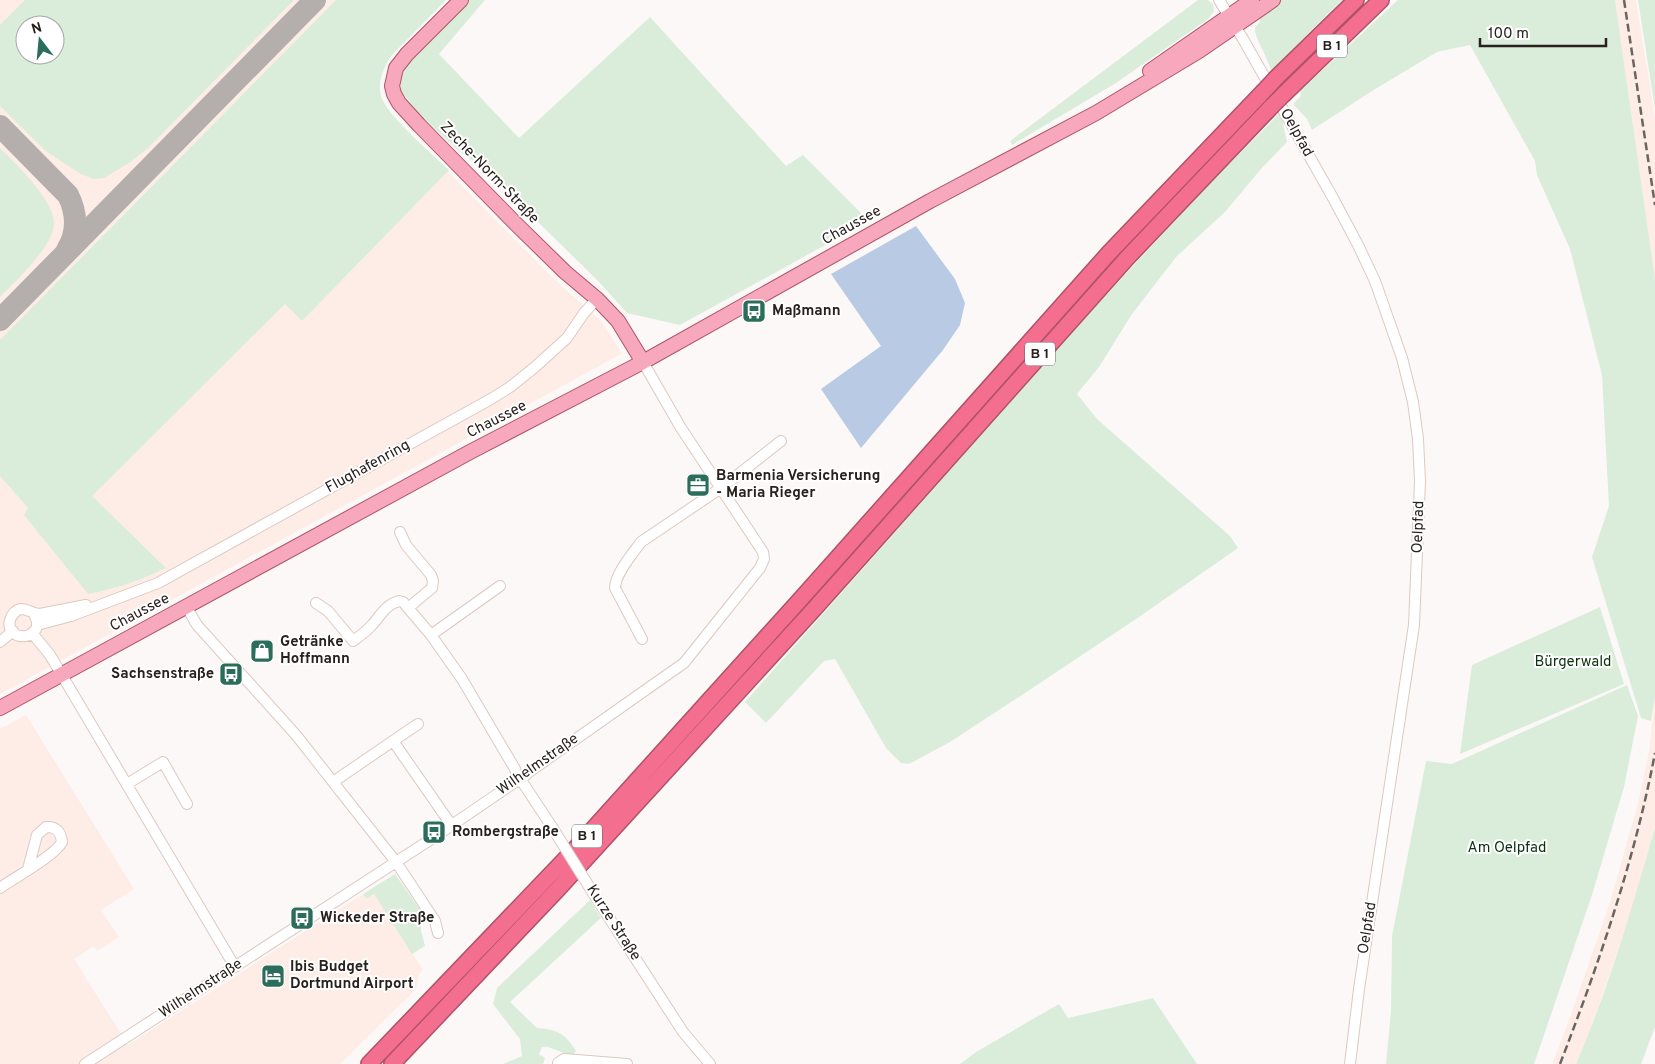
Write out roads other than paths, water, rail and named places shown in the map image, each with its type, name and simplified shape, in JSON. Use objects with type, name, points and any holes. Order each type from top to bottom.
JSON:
[{"type":"highway","name":"B 1","points":[[369,1064],[575,849],[1109,252],[1276,78],[1356,0]]},
{"type":"highway","name":"B 1","points":[[392,1064],[558,889],[815,608],[1127,258],[1272,106],[1380,0]]},
{"type":"main road","name":"Zeche-Norm-Straße","points":[[461,0],[401,61],[393,76],[392,86],[394,94],[399,103],[419,125],[543,252],[597,299],[618,321],[643,362]]},
{"type":"main road","points":[[1232,22],[1252,0]]},
{"type":"main road","points":[[1232,22],[1272,0]]},
{"type":"main road","name":"Chaussee","points":[[0,708],[463,456],[643,362],[1008,159],[1162,63],[1232,22]]},
{"type":"street","name":"Oelpfad","points":[[1219,0],[1333,198],[1375,281],[1402,358],[1413,402],[1418,439],[1420,481],[1414,625],[1359,989],[1350,1064]]},
{"type":"street","name":"Flughafenring","points":[[114,600],[34,614],[23,609],[16,611],[11,617],[12,632],[21,636],[27,636],[35,629],[139,591],[177,573],[491,399],[536,367],[566,338],[597,299]]},
{"type":"street","name":"Wilhelmstraße","points":[[85,1064],[452,826],[519,781],[529,772],[684,663],[760,568],[764,559],[763,552],[681,428],[643,362]]},
{"type":"street","points":[[642,639],[614,588],[617,578],[641,542],[721,488],[781,440]]},
{"type":"street","points":[[400,532],[406,545],[431,576],[434,583],[432,588],[408,608]]},
{"type":"street","points":[[431,635],[500,586]]},
{"type":"street","points":[[316,603],[328,611],[354,641],[372,626],[380,613],[391,604],[401,601],[431,635],[462,679],[514,768],[519,781]]},
{"type":"street","points":[[186,606],[197,625],[273,708],[396,862],[435,921],[438,933]]},
{"type":"street","points":[[34,614],[36,619],[35,629],[236,967]]},
{"type":"street","points":[[0,642],[12,632]]},
{"type":"street","points":[[333,782],[418,724]]},
{"type":"street","points":[[393,741],[452,826]]},
{"type":"street","points":[[126,784],[163,762],[187,804]]},
{"type":"street","name":"Kurze Straße","points":[[519,781],[523,783],[552,827],[683,1032],[710,1064]]},
{"type":"street","points":[[0,888],[28,869]]},
{"type":"street","points":[[558,1063],[564,1059],[627,1064]]},
{"type":"water","points":[[916,226],[955,279],[965,303],[960,325],[943,350],[861,448],[821,389],[881,346],[831,274]]},
{"type":"railway","points":[[1624,0],[1655,205]]},
{"type":"railway","points":[[1560,1064],[1615,910],[1647,793],[1655,753]]},
{"type":"place","name":"Maßmann","points":[[754,311]]},
{"type":"place","name":"Barmenia Versicherung - Maria Rieger","points":[[698,485]]},
{"type":"place","name":"Getränke Hoffmann","points":[[262,651]]},
{"type":"place","name":"Sachsenstraße","points":[[231,674]]},
{"type":"place","name":"Rombergstraße","points":[[434,832]]},
{"type":"place","name":"Wickeder Straße","points":[[302,918]]},
{"type":"place","name":"Ibis Budget Dortmund Airport","points":[[273,976]]},
{"type":"park label","name":"Bürgerwald","points":[[1573,662]]},
{"type":"park label","name":"Am Oelpfad","points":[[1507,848]]}]
